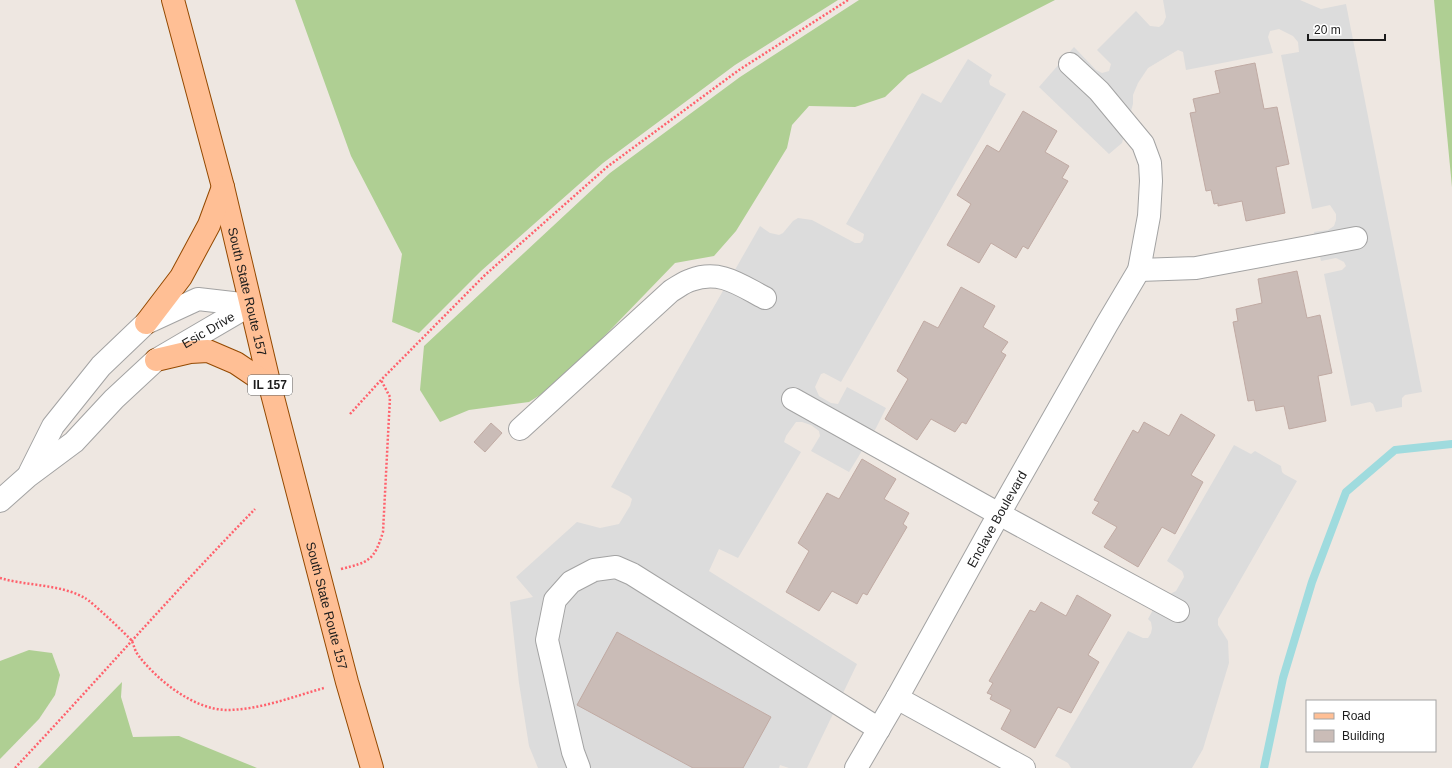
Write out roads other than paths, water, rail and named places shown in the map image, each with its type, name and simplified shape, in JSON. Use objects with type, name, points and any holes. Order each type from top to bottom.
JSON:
[{"type":"main road","name":"South State Route 157","points":[[173,0],[223,187],[270,386],[347,682],[372,768]]},
{"type":"main road","points":[[146,323],[181,277],[209,225],[223,187]]},
{"type":"main road","points":[[156,360],[190,352],[208,351],[236,363],[270,386]]},
{"type":"street","points":[[1070,64],[1099,91],[1143,144],[1150,163],[1151,182],[1149,216],[1139,270],[1196,268],[1356,238]]},
{"type":"street","name":"Enclave Boulevard","points":[[856,768],[1139,270]]},
{"type":"street","points":[[520,429],[671,291],[690,280],[709,275],[729,278],[765,298]]},
{"type":"street","name":"Esic Drive","points":[[27,477],[53,426],[101,366],[146,323],[198,299],[250,305]]},
{"type":"street","name":"Esic Drive","points":[[0,501],[27,477],[74,442],[114,399],[156,360],[250,305]]},
{"type":"street","points":[[793,400],[1178,611]]},
{"type":"street","points":[[579,768],[573,752],[547,640],[555,600],[571,582],[594,570],[616,567],[632,574],[879,729]]},
{"type":"street","points":[[897,698],[1024,768]]},
{"type":"waterway","points":[[1264,768],[1283,678],[1312,582],[1346,492],[1395,450],[1452,444]]}]
